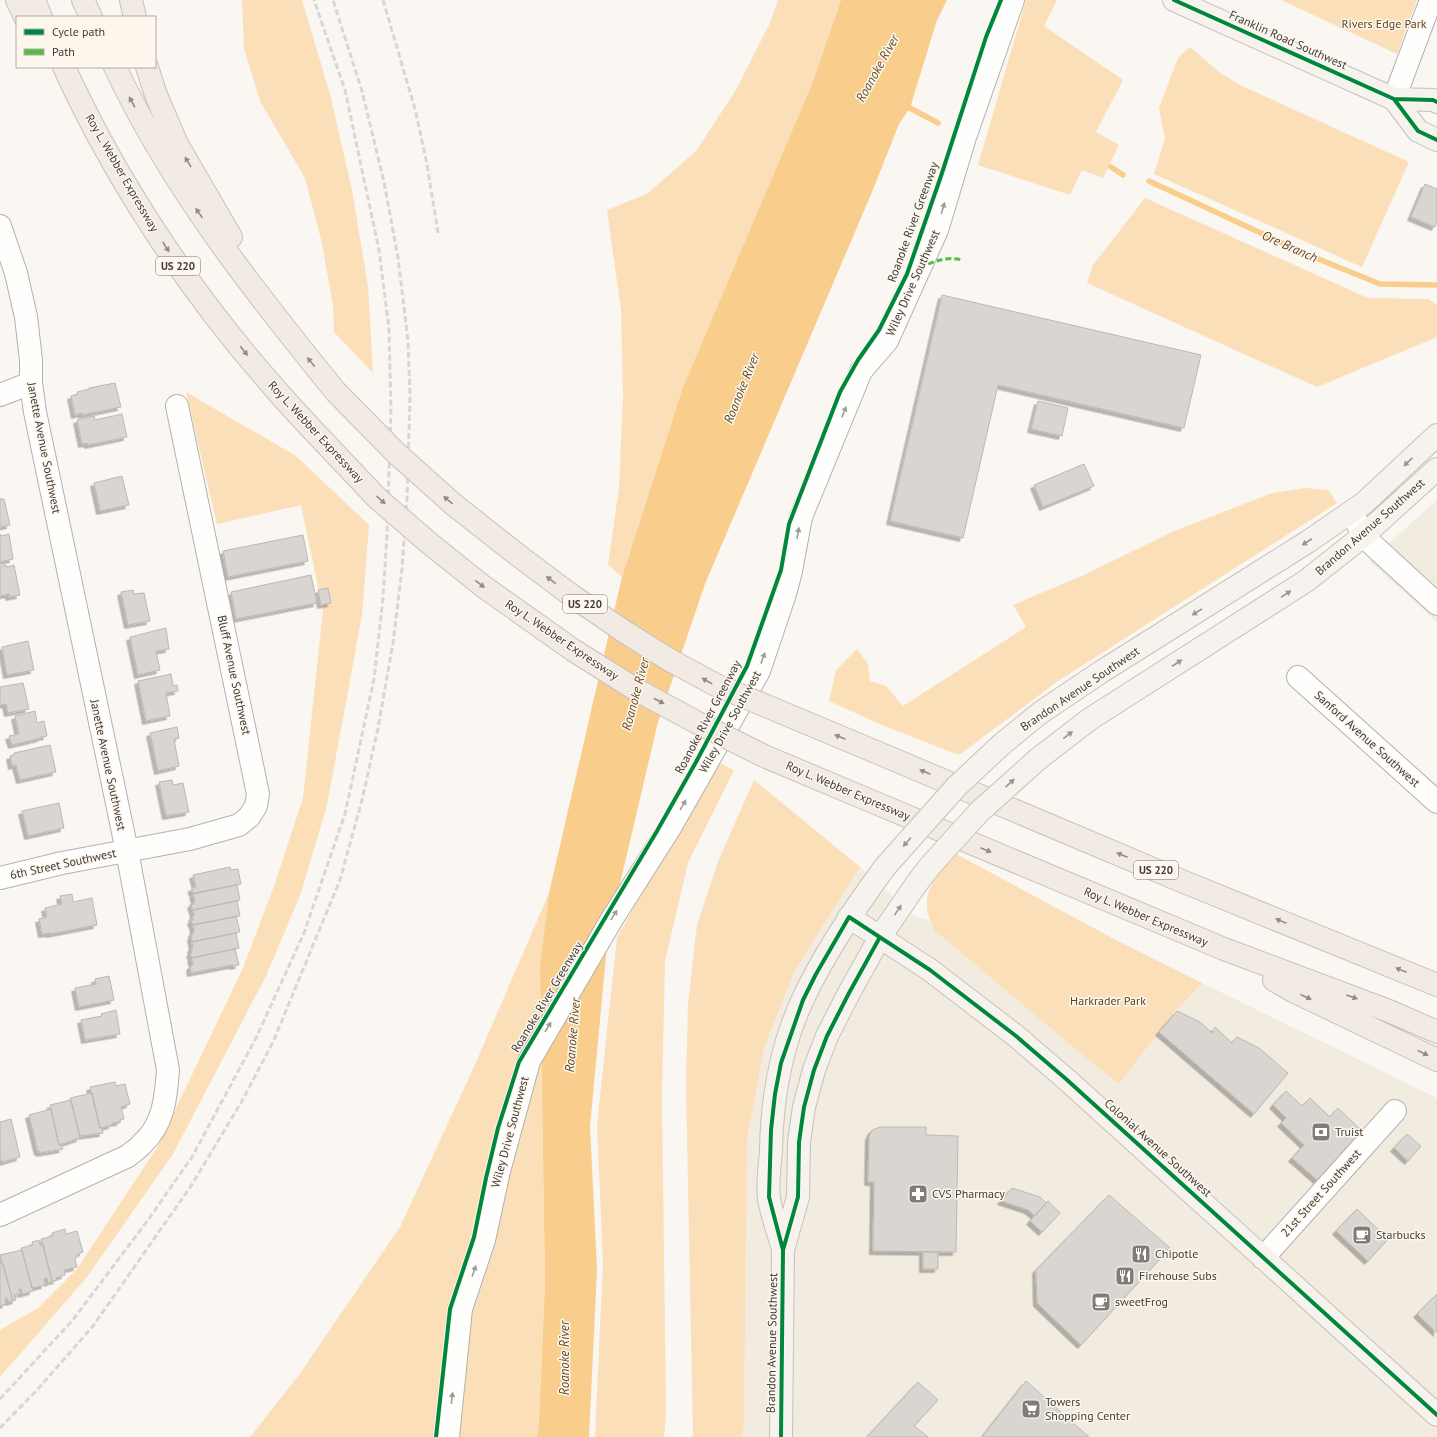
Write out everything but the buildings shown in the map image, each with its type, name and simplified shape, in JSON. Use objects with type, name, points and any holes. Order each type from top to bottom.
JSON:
[{"type":"highway","points":[[17,0],[25,16]]},
{"type":"highway","points":[[34,0],[41,16]]},
{"type":"highway","points":[[83,0],[91,16]]},
{"type":"highway","points":[[131,0],[135,16]]},
{"type":"highway","points":[[53,68],[106,150]]},
{"type":"highway","name":"Roy L. Webber Expressway","points":[[65,68],[106,150],[182,272],[270,384],[377,498],[429,543],[484,587],[573,650],[635,689],[764,756],[1224,949],[1389,1011],[1437,1032]]},
{"type":"highway","name":"US 220","points":[[116,68],[154,140],[192,202],[236,266],[336,392],[396,454],[453,504],[518,556],[571,595],[668,659],[716,685],[1172,877],[1437,985]]},
{"type":"highway","points":[[147,68],[156,95],[176,144],[217,212],[276,318]]},
{"type":"highway","points":[[1224,949],[1294,991],[1437,1060]]},
{"type":"main road","name":"Franklin Road Southwest","points":[[1174,0],[1394,99],[1433,100],[1437,102]]},
{"type":"main road","name":"Franklin Road Southwest","points":[[1394,99],[1418,131],[1437,140]]},
{"type":"main road","name":"Brandon Avenue Southwest","points":[[783,1250],[769,1197],[771,1130],[778,1079],[789,1038],[803,1000],[816,974],[849,917],[884,867],[957,786],[1002,744],[1040,713],[1101,672],[1352,512],[1364,503],[1437,435]]},
{"type":"main road","name":"Brandon Avenue Southwest","points":[[781,1437],[783,1250],[798,1197],[800,1135],[804,1106],[814,1070],[827,1036],[880,937],[930,866],[979,812],[1038,759],[1090,719],[1306,581],[1363,536],[1437,469]]},
{"type":"main road","name":"Colonial Avenue Southwest","points":[[849,917],[930,970],[1016,1036],[1066,1079],[1437,1415]]},
{"type":"street","name":"Wiley Drive Southwest","points":[[448,1437],[461,1309],[484,1240],[499,1171],[529,1061],[612,919],[671,826],[758,671],[785,594],[801,517],[861,371],[888,342],[937,230],[965,138],[1013,0]]},
{"type":"street","points":[[1394,99],[1431,0]]},
{"type":"street","name":"Janette Avenue Southwest","points":[[0,226],[16,273],[26,317],[31,360],[31,383],[76,610],[127,851],[168,1070],[166,1097],[162,1115],[143,1144],[128,1156],[0,1215]]},
{"type":"street","points":[[0,395],[31,383]]},
{"type":"street","name":"Bluff Avenue Southwest","points":[[127,851],[190,839],[240,825],[249,817],[256,806],[258,794],[177,406]]},
{"type":"street","points":[[1352,512],[1363,536],[1437,604]]},
{"type":"street","name":"Sanford Avenue Southwest","points":[[1298,677],[1437,802]]},
{"type":"street","name":"6th Street Southwest","points":[[0,878],[62,863],[127,851]]},
{"type":"street","name":"21st Street Southwest","points":[[1263,1258],[1395,1111]]},
{"type":"shaded area","points":[[1437,500],[1437,622],[1369,561]]},
{"type":"shaded area","points":[[860,867],[916,917],[929,920],[934,930],[1119,1084],[1171,1016],[1202,983],[1437,1098],[1437,1437],[742,1437],[744,1424],[747,1138],[764,1049],[794,972]]},
{"type":"green space","points":[[242,0],[302,0],[330,94],[352,190],[368,286],[373,373],[334,332],[333,306],[322,243],[305,178],[260,101],[244,49]]},
{"type":"green space","points":[[778,0],[841,0],[812,84],[683,387],[622,577],[608,565],[619,488],[623,398],[621,310],[607,210],[647,194],[696,151],[736,90],[770,23]]},
{"type":"green space","points":[[1026,0],[1057,0],[1044,26],[1123,80],[1096,132],[1119,145],[1103,178],[1082,170],[1070,195],[978,165]]},
{"type":"green space","name":"Rivers Edge Park","points":[[1281,0],[1417,0],[1397,54]]},
{"type":"green space","points":[[1190,47],[1219,72],[1240,85],[1409,162],[1362,267],[1154,174],[1165,139],[1159,108],[1178,58]]},
{"type":"green space","points":[[1145,198],[1368,298],[1428,299],[1437,305],[1437,337],[1317,387],[1087,283],[1093,265]]},
{"type":"green space","points":[[186,392],[296,456],[369,525],[362,615],[327,805],[301,893],[266,976],[173,1154],[87,1277],[0,1377],[0,1330],[38,1308],[77,1269],[158,1146],[243,968],[274,886],[303,798],[323,610],[301,505],[217,524]]},
{"type":"green space","points":[[1306,488],[1328,490],[1337,503],[1058,681],[959,755],[884,726],[829,701],[836,670],[857,649],[868,664],[870,681],[886,686],[903,706],[1026,627],[1013,605],[1084,575],[1172,532],[1272,493]]},
{"type":"green space","points":[[718,762],[734,770],[688,863],[665,961],[662,1097],[666,1414],[664,1437],[595,1437],[603,1264],[597,1125],[617,937]]},
{"type":"green space","points":[[754,780],[860,867],[794,972],[764,1049],[747,1139],[744,1424],[742,1437],[693,1437],[686,1083],[688,1004],[697,925],[719,859]]},
{"type":"green space","name":"Harkrader Park","points":[[956,854],[1116,940],[1202,983],[1171,1016],[1119,1084],[934,930],[929,917],[927,897],[934,880]]},
{"type":"green space","points":[[549,893],[540,970],[545,1282],[539,1422],[537,1437],[250,1437],[299,1375],[400,1227],[477,1060]]},
{"type":"water","name":"Roanoke River","points":[[841,0],[947,0],[937,20],[910,108],[899,124],[872,192],[705,584],[658,722],[608,935],[590,1126],[597,1270],[589,1437],[537,1437],[539,1422],[545,1282],[540,968],[549,893],[622,577],[683,387],[812,84]]},
{"type":"waterway","name":"Ore Branch","points":[[904,105],[938,123]]},
{"type":"waterway","name":"Ore Branch","points":[[1111,167],[1123,175]]},
{"type":"waterway","name":"Ore Branch","points":[[1149,181],[1306,254],[1380,284],[1437,285]]},
{"type":"railway","points":[[0,1399],[72,1321],[148,1220],[192,1157],[256,1038],[304,933],[345,814],[374,679],[383,598],[387,535],[391,409],[389,329],[379,250],[345,90],[314,0]]},
{"type":"railway","points":[[0,1428],[38,1389],[93,1326],[191,1186],[242,1101],[273,1042],[340,880],[362,800],[378,728],[393,643],[402,569],[407,497],[410,397],[408,341],[398,258],[384,182],[362,91],[333,0]]},
{"type":"railway","points":[[383,0],[415,109],[427,164],[438,233]]},
{"type":"marked path","points":[[920,268],[930,263],[946,259],[962,260]]},
{"type":"cycle path","name":"Roanoke River Greenway","points":[[436,1437],[450,1309],[474,1237],[498,1128],[519,1062],[657,831],[747,666],[781,570],[789,524],[840,392],[858,360],[879,330],[907,274],[941,176],[986,37],[1001,0]]},
{"type":"cycle path","points":[[1174,0],[1394,99],[1433,100],[1437,102]]},
{"type":"cycle path","points":[[1394,99],[1418,131],[1437,140]]},
{"type":"cycle path","points":[[783,1250],[769,1197],[771,1130],[775,1094],[781,1063],[803,1000],[816,974],[849,917],[930,970],[1016,1036],[1066,1079],[1437,1415]]},
{"type":"cycle path","points":[[781,1437],[783,1250],[798,1197],[799,1142],[804,1107],[814,1070],[827,1036],[880,937]]},
{"type":"place","name":"Truist","points":[[1321,1132]]},
{"type":"place","name":"CVS Pharmacy","points":[[918,1194]]},
{"type":"place","name":"Starbucks","points":[[1362,1235]]},
{"type":"place","name":"Chipotle","points":[[1141,1254]]},
{"type":"place","name":"Firehouse Subs","points":[[1125,1276]]},
{"type":"place","name":"sweetFrog","points":[[1101,1302]]},
{"type":"place","name":"Towers Shopping Center","points":[[1031,1409]]}]
